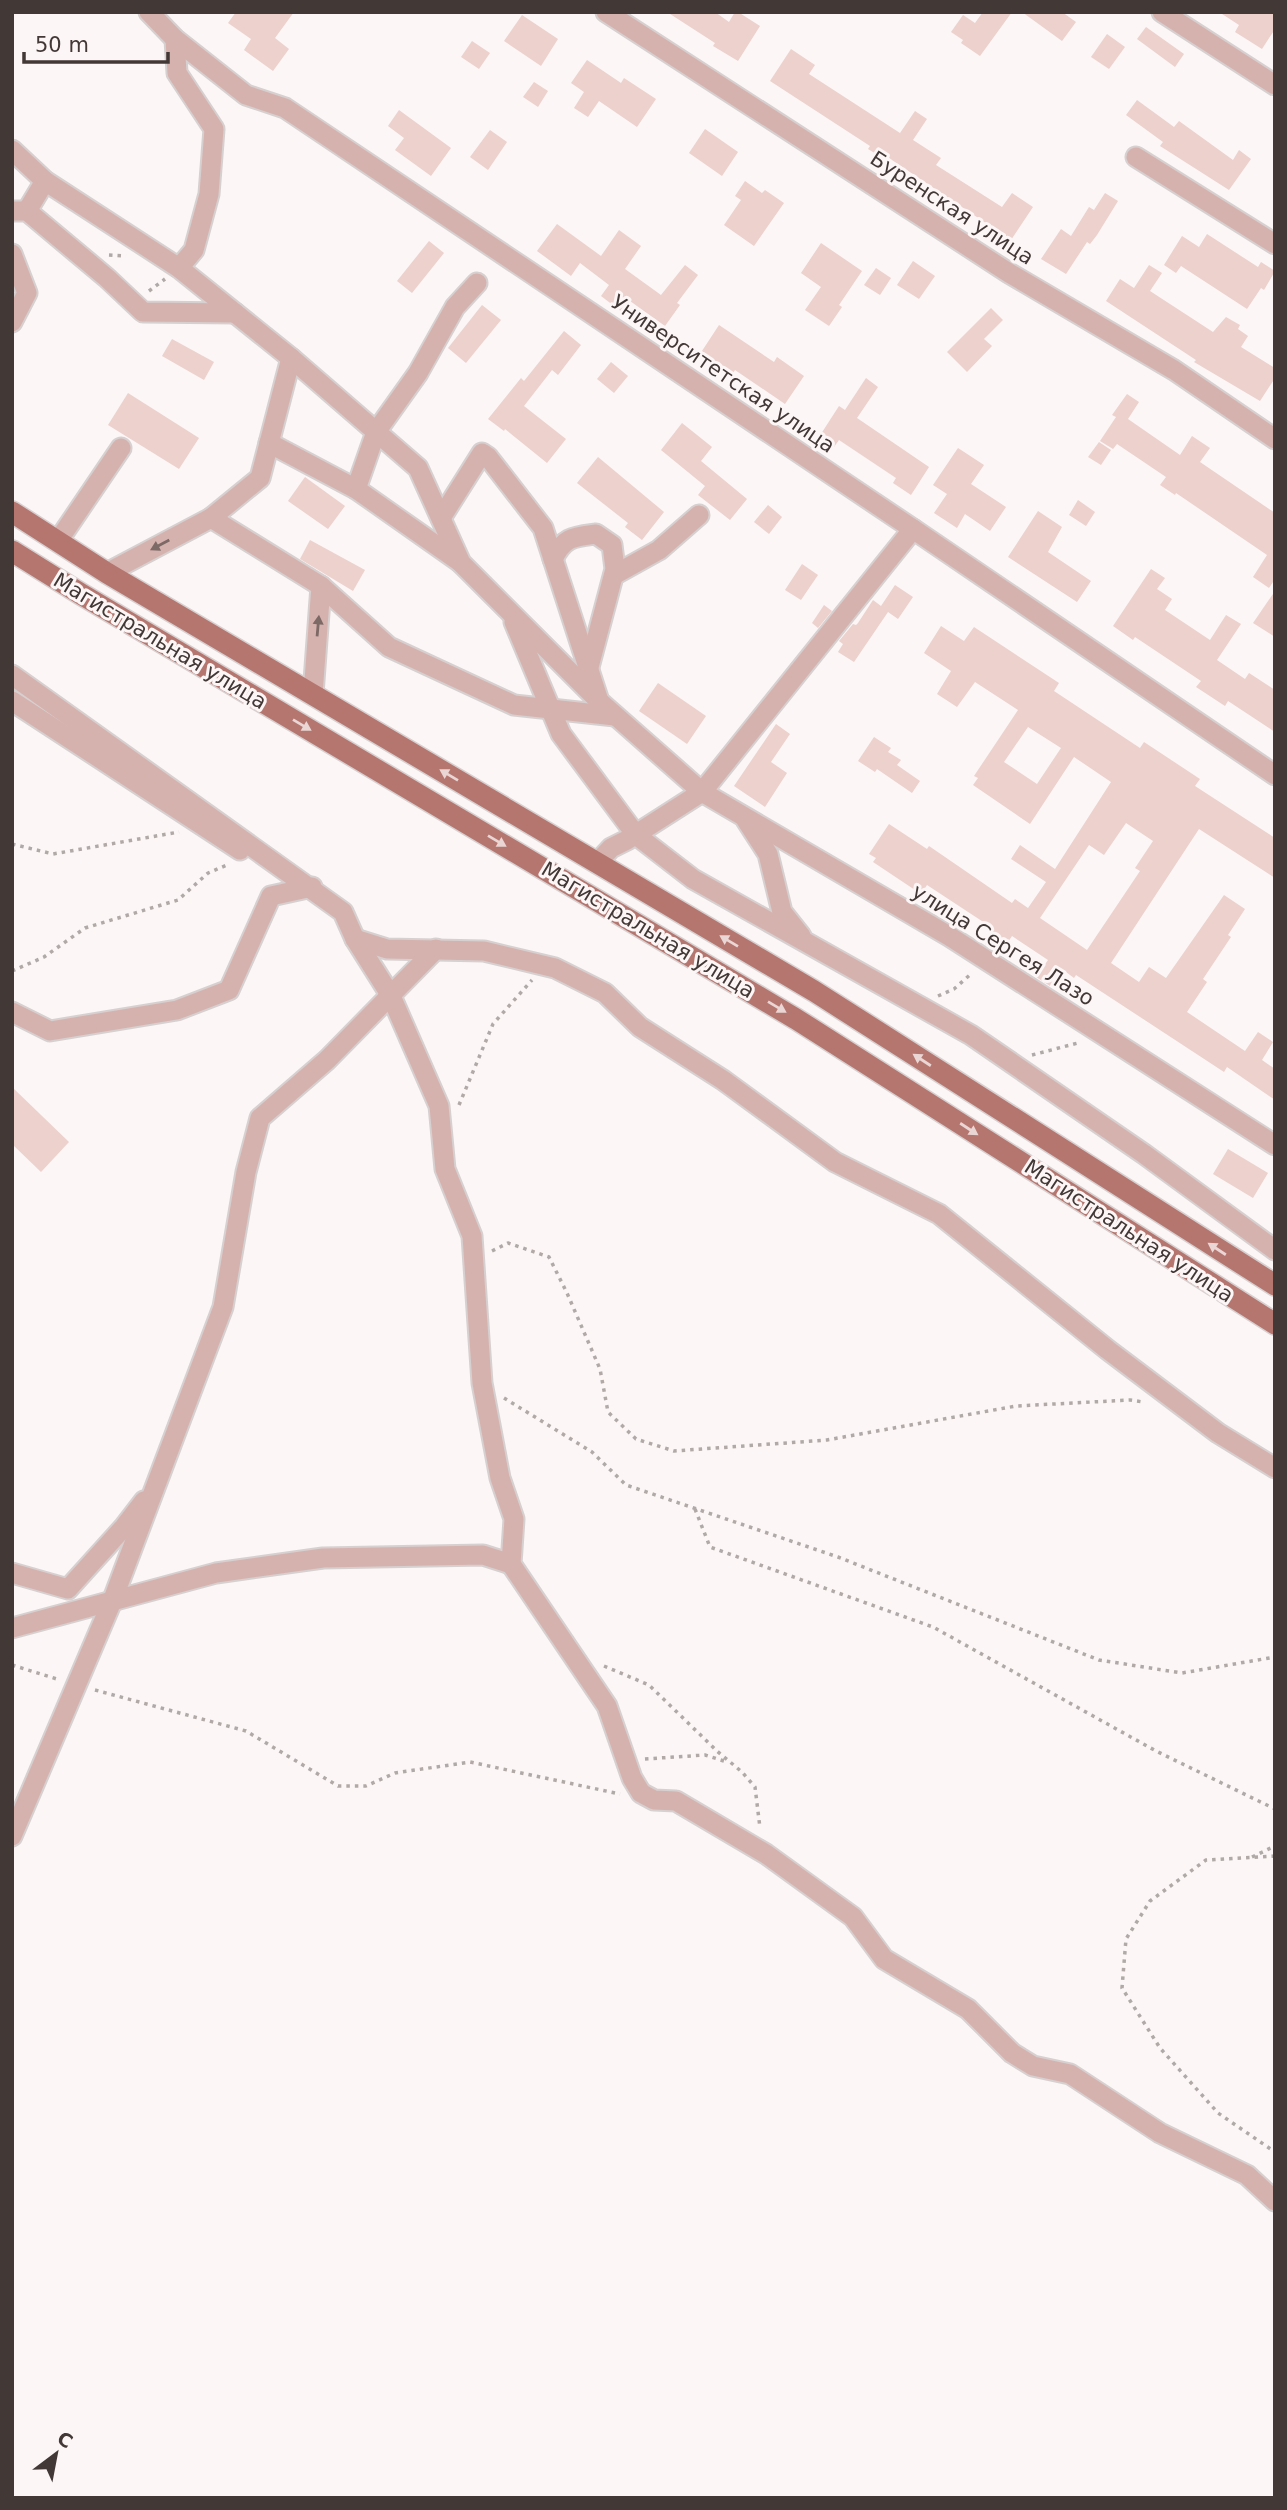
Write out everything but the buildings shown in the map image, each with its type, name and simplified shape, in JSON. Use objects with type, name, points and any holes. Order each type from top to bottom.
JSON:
[{"type":"main road","name":"Магистральная улица","points":[[12,512],[107,573],[814,991],[1275,1285]]},
{"type":"main road","name":"Магистральная улица","points":[[12,551],[796,1019],[1275,1324]]},
{"type":"street","name":"Университетская улица","points":[[149,12],[175,39],[246,95],[285,108],[1275,775]]},
{"type":"street","name":"Буренская улица","points":[[606,12],[1009,273],[1174,370],[1275,439]]},
{"type":"street","points":[[1162,12],[1275,85]]},
{"type":"street","points":[[171,263],[194,250],[209,194],[214,129],[177,73],[175,39]]},
{"type":"street","points":[[12,150],[45,181],[171,263],[235,313],[418,468],[461,563]]},
{"type":"street","points":[[1136,157],[1275,244]]},
{"type":"street","points":[[45,181],[20,211],[79,254],[143,312],[235,313]]},
{"type":"street","points":[[12,254],[27,293],[12,322]]},
{"type":"street","points":[[356,489],[376,432],[418,373],[455,307],[477,283]]},
{"type":"street","points":[[107,573],[211,518],[260,478],[291,358]]},
{"type":"street","points":[[269,443],[356,489],[461,563]]},
{"type":"street","points":[[58,541],[121,448]]},
{"type":"street","points":[[441,518],[482,453],[488,457],[543,528],[600,702]]},
{"type":"street","points":[[614,575],[659,550],[699,515]]},
{"type":"street","points":[[211,518],[321,586],[389,647],[514,705],[615,716]]},
{"type":"street","points":[[597,863],[611,848],[702,792],[913,529]]},
{"type":"street","points":[[553,559],[559,546],[572,537],[596,534],[612,545],[614,575],[589,667]]},
{"type":"street","name":"улица Сергея Лазо","points":[[461,563],[600,702],[702,792],[988,961],[1275,1145]]},
{"type":"street","points":[[313,694],[321,586]]},
{"type":"street","points":[[511,613],[561,734],[636,835],[694,879],[971,1035],[1271,1245]]},
{"type":"street","points":[[12,675],[312,887],[343,912],[355,939],[391,996],[439,1106],[445,1169],[472,1236],[482,1383],[500,1478],[513,1519],[511,1564],[607,1706],[625,1761],[641,1793],[654,1800],[676,1801],[766,1854],[853,1917],[884,1959],[968,2009],[1012,2053],[1033,2066],[1070,2074],[1160,2133],[1247,2175],[1275,2201]]},
{"type":"street","points":[[12,701],[203,828],[249,856],[285,868]]},
{"type":"street","points":[[743,817],[768,854],[782,912],[811,947]]},
{"type":"street","points":[[12,1012],[50,1031],[177,1010],[229,990],[271,896],[312,887]]},
{"type":"street","points":[[355,939],[387,949],[484,951],[555,968],[605,993],[640,1027],[723,1080],[835,1162],[939,1214],[1184,1408],[1218,1433],[1275,1468]]},
{"type":"street","points":[[12,1836],[113,1599],[223,1307],[246,1172],[260,1118],[327,1060],[436,949]]},
{"type":"street","points":[[1242,1265],[1251,1252],[1271,1245]]},
{"type":"street","points":[[18,1626],[68,1589],[124,1527],[157,1482]]},
{"type":"street","points":[[18,1626],[216,1573],[323,1558],[482,1555],[511,1564]]},
{"type":"street","points":[[12,1573],[68,1589]]},
{"type":"path","points":[[79,254],[171,263]]},
{"type":"path","points":[[133,303],[171,263]]},
{"type":"path","points":[[12,844],[53,853],[203,828]]},
{"type":"path","points":[[12,971],[44,957],[85,928],[178,900],[208,873],[249,856]]},
{"type":"path","points":[[919,1006],[954,989],[988,961]]},
{"type":"path","points":[[457,1112],[493,1024],[545,966]]},
{"type":"path","points":[[1007,1059],[1045,1052],[1104,1035]]},
{"type":"path","points":[[474,1259],[508,1243],[549,1257],[600,1369],[608,1412],[636,1439],[674,1451],[827,1440],[1016,1406],[1130,1400],[1144,1402]]},
{"type":"path","points":[[482,1383],[592,1452],[626,1485],[838,1557],[1099,1660],[1182,1673],[1275,1657]]},
{"type":"path","points":[[695,1509],[710,1547],[933,1627],[1156,1751],[1275,1809]]},
{"type":"path","points":[[568,1647],[649,1685],[755,1787],[757,1818],[766,1854]]},
{"type":"path","points":[[12,1665],[246,1731],[338,1786],[366,1786],[395,1773],[471,1762],[629,1796],[641,1793]]},
{"type":"path","points":[[625,1761],[705,1755],[731,1763]]},
{"type":"path","points":[[1250,1857],[1275,1846]]},
{"type":"path","points":[[1275,1856],[1206,1860],[1150,1901],[1126,1939],[1122,1988],[1160,2048],[1218,2113],[1275,2152]]}]
